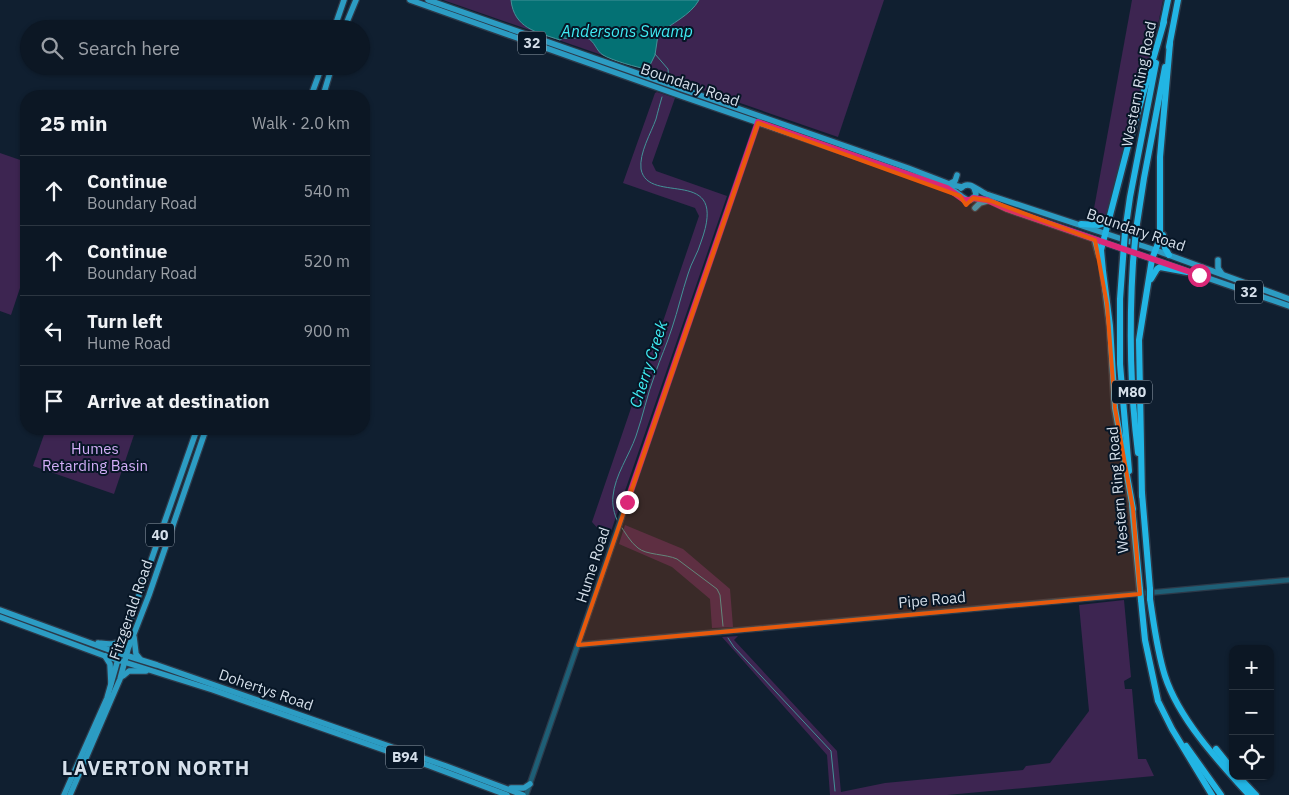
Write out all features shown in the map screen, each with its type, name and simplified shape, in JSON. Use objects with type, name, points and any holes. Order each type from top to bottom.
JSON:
[{"type":"highway","name":"Western Ring Road","points":[[1154,680],[1145,640],[1140,589],[1120,364],[1120,298],[1125,232],[1130,197],[1168,0]]},
{"type":"highway","name":"Western Ring Road","points":[[1165,677],[1150,600],[1130,360],[1130,299],[1136,230],[1144,178],[1178,0]]},
{"type":"highway","points":[[1102,271],[1101,256],[1103,243],[1128,146],[1164,22]]},
{"type":"highway","points":[[1142,496],[1138,349],[1152,259],[1160,238],[1160,157],[1170,43]]},
{"type":"highway","points":[[1160,196],[1165,245],[1169,255]]},
{"type":"highway","points":[[1081,224],[1100,225],[1109,222]]},
{"type":"highway","points":[[1095,240],[1102,271],[1110,326],[1116,418],[1133,509]]},
{"type":"highway","points":[[1147,290],[1158,268],[1164,267],[1187,272]]},
{"type":"highway","points":[[1165,677],[1187,713],[1229,765]]},
{"type":"highway","points":[[1165,677],[1184,714],[1196,732],[1249,795]]},
{"type":"highway","points":[[1154,680],[1158,701],[1172,729],[1212,795]]},
{"type":"highway","points":[[1154,680],[1174,728],[1221,795]]},
{"type":"highway","points":[[1242,780],[1256,795]]},
{"type":"main road","points":[[337,20],[344,0]]},
{"type":"main road","points":[[348,20],[356,0]]},
{"type":"main road","name":"Boundary Road","points":[[410,0],[962,187]]},
{"type":"main road","name":"Boundary Road","points":[[428,0],[654,83]]},
{"type":"main road","points":[[313,90],[319,75]]},
{"type":"main road","points":[[325,90],[329,75]]},
{"type":"main road","name":"Boundary Road","points":[[759,119],[947,188],[960,196]]},
{"type":"main road","points":[[949,184],[955,181],[957,175]]},
{"type":"main road","name":"32","points":[[962,187],[968,184],[974,188]]},
{"type":"main road","points":[[960,196],[962,187]]},
{"type":"main road","points":[[973,198],[976,194],[974,188]]},
{"type":"main road","name":"Boundary Road","points":[[974,188],[986,194],[1155,250],[1289,300]]},
{"type":"main road","name":"32","points":[[960,196],[966,200],[973,198]]},
{"type":"main road","name":"Boundary Road","points":[[973,198],[991,201],[1007,209],[1103,243],[1289,306]]},
{"type":"main road","points":[[975,208],[980,203],[991,201]]},
{"type":"main road","points":[[1218,260],[1219,269],[1223,275]]},
{"type":"main road","name":"Fitzgerald Road","points":[[64,795],[89,736],[104,707],[124,638],[195,435]]},
{"type":"main road","name":"Fitzgerald Road","points":[[70,795],[120,679],[134,632],[150,595],[205,435]]},
{"type":"main road","name":"Dohertys Road","points":[[0,610],[9,616],[127,655],[260,704],[525,795]]},
{"type":"main road","name":"Dohertys Road","points":[[0,616],[9,616]]},
{"type":"main road","name":"Dohertys Road","points":[[38,626],[105,656],[260,704]]},
{"type":"main road","points":[[134,632],[136,654],[141,660]]},
{"type":"main road","points":[[88,642],[114,644],[124,638]]},
{"type":"main road","points":[[105,656],[110,664],[111,687]]},
{"type":"main road","points":[[120,679],[125,672],[129,671],[154,672]]},
{"type":"main road","name":"Dohertys Road","points":[[335,730],[507,795]]},
{"type":"main road","points":[[489,783],[515,788],[524,788],[530,784]]},
{"type":"street","name":"Hume Road","points":[[525,795],[759,119]]},
{"type":"street","name":"Pipe Road","points":[[578,645],[1289,580]]},
{"type":"highlighted area","points":[[758,123],[960,196],[966,205],[973,198],[991,201],[1095,240],[1107,304],[1115,408],[1133,509],[1140,594],[578,645]]},
{"type":"green space","points":[[443,0],[884,0],[838,137]]},
{"type":"green space","points":[[1132,0],[1163,0],[1108,217],[1093,214]]},
{"type":"green space","points":[[655,93],[675,98],[652,163],[656,171],[727,196],[608,540],[592,522],[699,216],[695,208],[623,183]]},
{"type":"green space","points":[[0,153],[20,160],[20,288],[11,315],[0,311]]},
{"type":"green space","name":"Humes Retarding Basin","points":[[44,435],[134,435],[114,494],[33,466]]},
{"type":"green space","points":[[625,525],[683,549],[730,589],[733,627],[712,628],[710,599],[672,567],[619,544]]},
{"type":"green space","points":[[1124,600],[1131,677],[1124,681],[1125,689],[1132,689],[1138,759],[1146,759],[1154,776],[947,795],[830,795],[827,755],[722,637],[738,636],[734,640],[837,751],[841,792],[885,783],[1023,770],[1026,766],[1050,763],[1089,711],[1079,605]]},
{"type":"water","name":"Andersons Swamp","points":[[511,0],[699,0],[691,11],[658,35],[655,55],[648,69],[625,64],[607,57],[587,38],[563,38],[560,40],[528,28],[517,17]]},
{"type":"waterway","name":"Cherry Creek","points":[[655,54],[668,69],[669,80]]},
{"type":"waterway","name":"Cherry Creek","points":[[618,522],[614,513],[613,503],[616,481],[636,436],[689,270],[700,246],[707,218],[705,203],[697,194],[657,185],[647,180],[641,169],[642,156],[662,97]]},
{"type":"waterway","name":"Cherry Creek","points":[[620,525],[638,548],[646,552],[677,559],[717,589],[720,595],[723,626]]},
{"type":"waterway","name":"Cherry Creek","points":[[728,638],[734,647],[831,751],[835,791]]},
{"type":"district","name":"LAVERTON NORTH","points":[[156,768]]},
{"type":"route","points":[[627,502],[758,122],[947,188],[964,200],[973,198],[991,201],[1007,209],[1199,275]]}]
